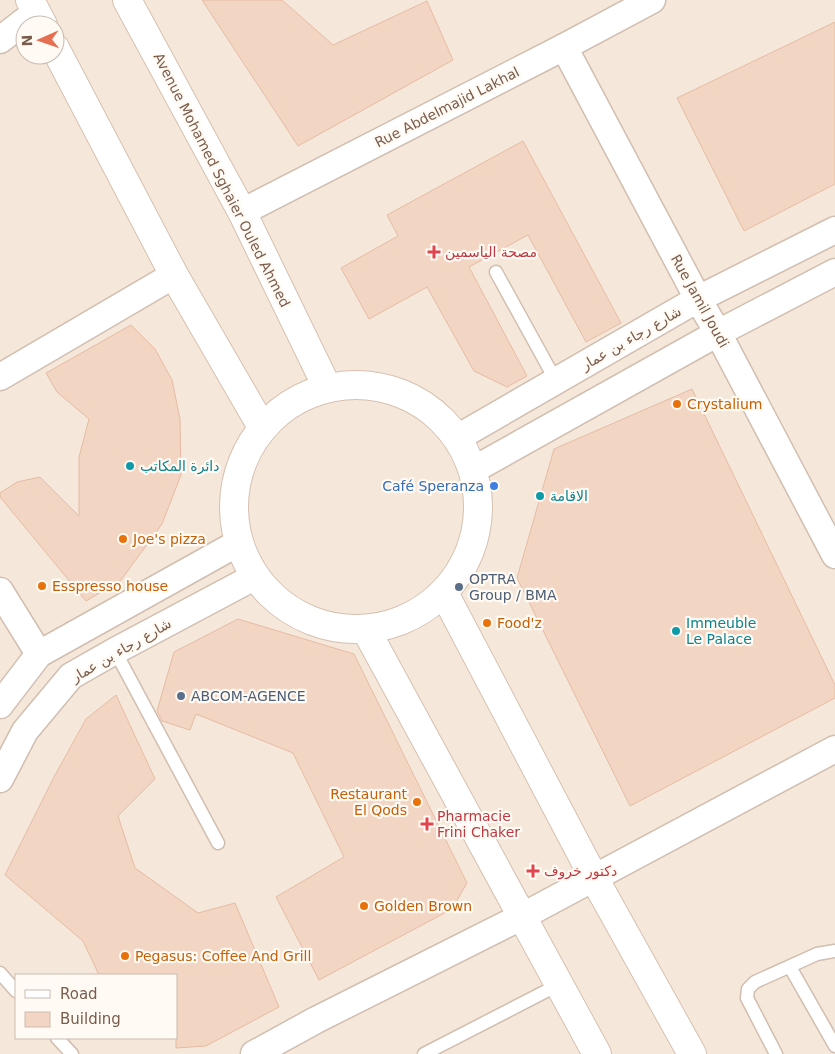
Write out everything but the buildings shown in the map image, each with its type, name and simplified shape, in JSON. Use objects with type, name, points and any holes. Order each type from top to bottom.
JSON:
[{"type":"street","name":"Avenue Mohamed Sghaier Ouled Ahmed","points":[[127,0],[242,212],[327,387]]},
{"type":"street","name":"Rue Abdelmajid Lakhal","points":[[242,212],[652,0]]},
{"type":"street","points":[[0,40],[36,12]]},
{"type":"street","name":"Rue Jamil Joudi","points":[[564,47],[698,299],[718,332],[835,555]]},
{"type":"street","points":[[64,65],[174,275],[262,427]]},
{"type":"street","name":"شارع رجاء بن عمار","points":[[457,438],[698,299],[835,230]]},
{"type":"street","points":[[473,470],[718,332],[835,272]]},
{"type":"street","points":[[0,377],[174,275]]},
{"type":"street","points":[[364,384],[400,392],[432,411],[457,438],[473,470],[478,514],[468,556],[444,593],[409,619],[366,630],[323,626],[284,608],[254,577],[238,543],[233,502],[241,462],[262,427],[291,402],[327,387],[364,384]]},
{"type":"street","points":[[0,705],[39,654],[238,543]]},
{"type":"street","name":"شارع رجاء بن عمار","points":[[0,779],[25,731],[72,676],[115,650],[254,577]]},
{"type":"street","points":[[0,592],[39,654]]},
{"type":"street","points":[[444,593],[594,878],[692,1054]]},
{"type":"street","points":[[366,630],[597,1054]]},
{"type":"street","points":[[254,1054],[316,1020],[522,918],[835,749]]},
{"type":"lane","points":[[496,272],[556,381]]},
{"type":"lane","points":[[115,650],[218,843]]},
{"type":"lane","points":[[776,1054],[747,998],[748,990],[756,982],[817,954],[835,951]]},
{"type":"lane","points":[[790,967],[835,1046]]},
{"type":"lane","points":[[0,972],[15,990]]},
{"type":"lane","points":[[424,1054],[558,985]]},
{"type":"lane","points":[[58,1039],[72,1054]]},
{"type":"shaded area","points":[[0,0],[835,0],[835,1054],[0,1054]]},
{"type":"place","name":"مصحة الياسمين","points":[[434,252]]},
{"type":"place","name":"Crystalium","points":[[677,404]]},
{"type":"place","name":"دائرة المكاتب","points":[[130,466]]},
{"type":"place","name":"Café Speranza","points":[[494,486]]},
{"type":"place","name":"الاقامة","points":[[540,496]]},
{"type":"place","name":"Joe's pizza","points":[[123,539]]},
{"type":"place","name":"Esspresso house","points":[[42,586]]},
{"type":"place","name":"OPTRA Group / BMA","points":[[459,587]]},
{"type":"place","name":"Food'z","points":[[487,623]]},
{"type":"place","name":"Immeuble Le Palace","points":[[676,631]]},
{"type":"place","name":"ABCOM-AGENCE","points":[[181,696]]},
{"type":"place","name":"Restaurant El Qods","points":[[417,802]]},
{"type":"place","name":"Pharmacie Frini Chaker","points":[[427,824]]},
{"type":"place","name":"دكتور خروف","points":[[533,871]]},
{"type":"place","name":"Golden Brown","points":[[364,906]]},
{"type":"place","name":"Pegasus: Coffee And Grill","points":[[125,956]]}]
